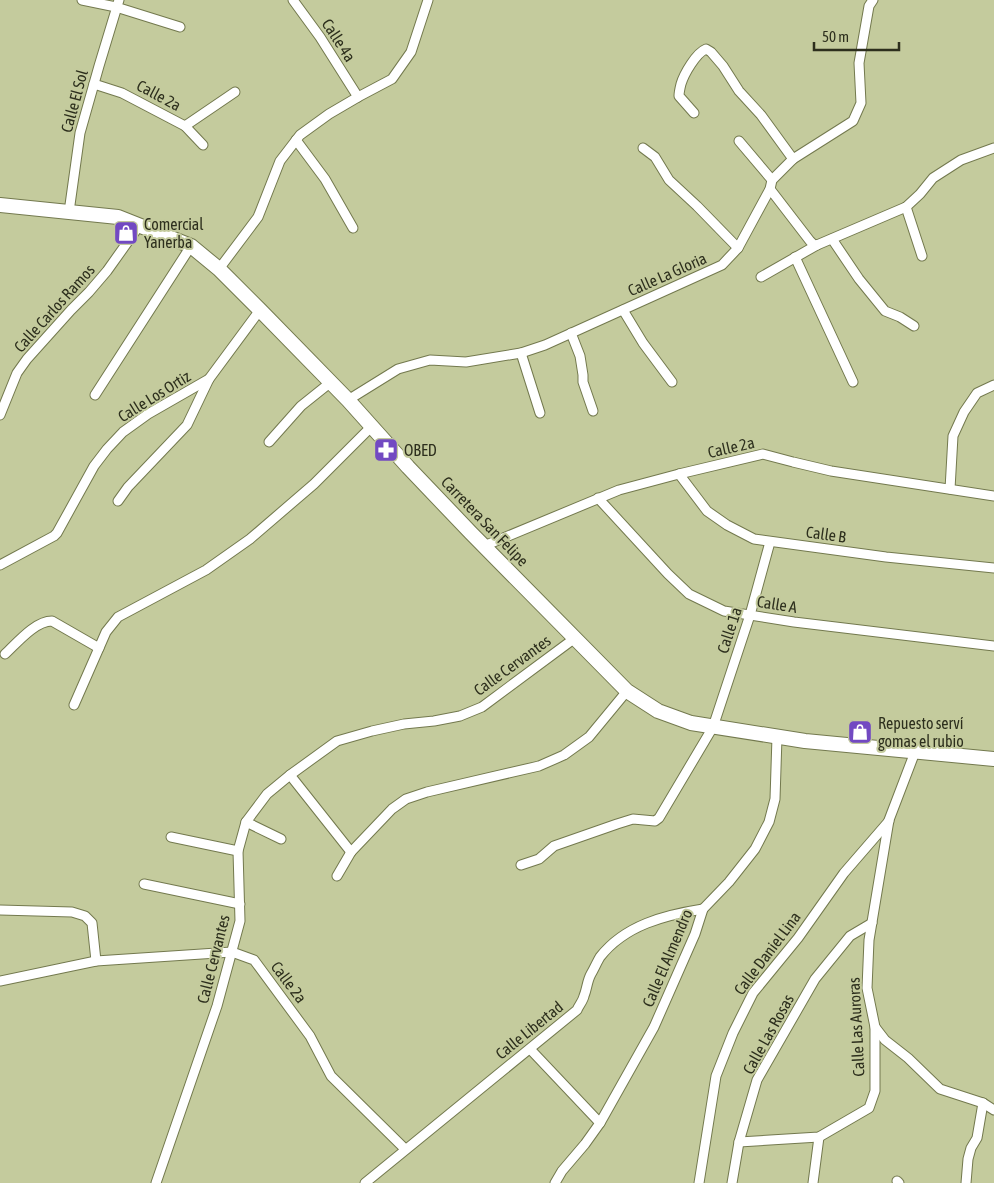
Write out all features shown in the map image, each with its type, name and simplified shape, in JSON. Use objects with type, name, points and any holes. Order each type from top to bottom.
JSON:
[{"type":"main road","name":"Carretera San Felipe","points":[[0,205],[118,217],[191,246],[219,269],[331,382],[484,546],[628,691],[658,711],[691,723],[777,737],[994,759]]},
{"type":"street","points":[[82,0],[118,4],[180,27]]},
{"type":"street","name":"Calle 4a","points":[[293,0],[358,97]]},
{"type":"street","points":[[219,269],[258,217],[280,161],[300,135],[329,114],[392,78],[397,72],[411,52],[428,0]]},
{"type":"street","name":"Calle La Gloria","points":[[348,400],[398,369],[430,360],[466,362],[521,353],[545,345],[722,265],[738,248],[771,185],[794,159],[853,121],[861,103],[859,63],[870,6],[873,0]]},
{"type":"street","name":"Calle El Sol","points":[[69,212],[80,133],[118,4]]},
{"type":"street","points":[[694,113],[679,96],[681,83],[700,51],[706,49],[723,66],[739,91],[761,115],[794,159]]},
{"type":"street","name":"Calle 2a","points":[[94,84],[122,93],[185,126],[203,145]]},
{"type":"street","points":[[185,126],[235,92]]},
{"type":"street","points":[[296,140],[326,179],[353,228]]},
{"type":"street","points":[[739,141],[810,241],[817,245]]},
{"type":"street","points":[[643,148],[655,157],[669,180],[738,248]]},
{"type":"street","points":[[761,277],[817,245],[906,207],[933,178],[962,160],[994,148]]},
{"type":"street","points":[[906,207],[922,256]]},
{"type":"street","name":"Calle Carlos Ramos","points":[[0,415],[17,373],[71,310],[107,272],[139,226]]},
{"type":"street","points":[[832,239],[859,279],[885,311],[900,317],[914,326]]},
{"type":"street","points":[[95,395],[191,246]]},
{"type":"street","points":[[795,257],[853,382]]},
{"type":"street","name":"Calle Los Ortiz","points":[[0,566],[54,536],[94,466],[107,449],[123,432],[148,414],[209,379],[260,310]]},
{"type":"street","points":[[623,310],[643,344],[672,382]]},
{"type":"street","points":[[571,333],[580,356],[583,382],[593,411]]},
{"type":"street","points":[[521,353],[540,413]]},
{"type":"street","points":[[118,501],[128,487],[186,425],[209,379]]},
{"type":"street","points":[[270,442],[301,406],[331,382]]},
{"type":"street","points":[[950,490],[954,436],[964,412],[977,393],[994,385]]},
{"type":"street","points":[[74,705],[106,632],[118,617],[206,570],[250,539],[314,484],[372,426]]},
{"type":"street","name":"Calle 2a","points":[[484,546],[619,490],[763,454],[831,471],[994,496]]},
{"type":"street","name":"Calle B","points":[[679,474],[707,511],[727,526],[754,539],[886,557],[994,568]]},
{"type":"street","name":"Calle A","points":[[598,498],[689,594],[724,611],[794,622],[994,646]]},
{"type":"street","name":"Calle 1a","points":[[521,865],[538,859],[554,846],[617,824],[633,819],[655,821],[659,818],[713,727],[750,615],[770,542]]},
{"type":"street","points":[[5,654],[33,628],[45,621],[52,621],[99,648]]},
{"type":"street","name":"Calle Cervantes","points":[[156,1183],[217,1006],[240,921],[238,851],[246,822],[267,794],[290,774],[338,741],[404,724],[460,716],[482,707],[575,638]]},
{"type":"street","points":[[337,876],[351,852],[392,809],[406,799],[427,792],[539,766],[564,756],[589,737],[628,691]]},
{"type":"street","name":"Calle El Almendro","points":[[555,1183],[562,1171],[586,1144],[600,1123],[654,1027],[695,934],[703,909],[729,882],[755,849],[769,822],[775,799],[777,737]]},
{"type":"street","name":"Calle Las Auroras","points":[[739,1142],[818,1137],[869,1108],[875,1091],[875,1027],[867,988],[872,923],[889,820],[915,752]]},
{"type":"street","points":[[290,774],[351,852]]},
{"type":"street","name":"Calle Daniel Lina","points":[[699,1183],[716,1076],[733,1033],[753,993],[798,938],[844,873],[889,820]]},
{"type":"street","points":[[246,822],[281,839]]},
{"type":"street","points":[[171,837],[238,851]]},
{"type":"street","points":[[144,884],[240,904]]},
{"type":"street","name":"Calle Libertad","points":[[365,1183],[577,1010],[585,996],[589,977],[600,958],[617,940],[635,928],[658,919],[682,912],[703,909]]},
{"type":"street","points":[[0,910],[72,912],[85,916],[92,924],[96,961]]},
{"type":"street","name":"Calle Las Rosas","points":[[732,1183],[739,1142],[758,1080],[815,979],[850,936],[872,923]]},
{"type":"street","name":"Calle 2a","points":[[0,981],[96,961],[232,952],[254,960],[310,1036],[331,1076],[405,1149]]},
{"type":"street","points":[[875,1027],[886,1040],[940,1089],[982,1103],[994,1110]]},
{"type":"street","points":[[530,1049],[600,1123]]},
{"type":"street","points":[[966,1183],[968,1159],[976,1138],[982,1103]]},
{"type":"street","points":[[813,1183],[818,1137]]},
{"type":"place","name":"Comercial Yanerba","points":[[126,233]]},
{"type":"place","name":"OBED","points":[[386,450]]},
{"type":"place","name":"Repuesto serví gomas el rubio","points":[[860,732]]}]
